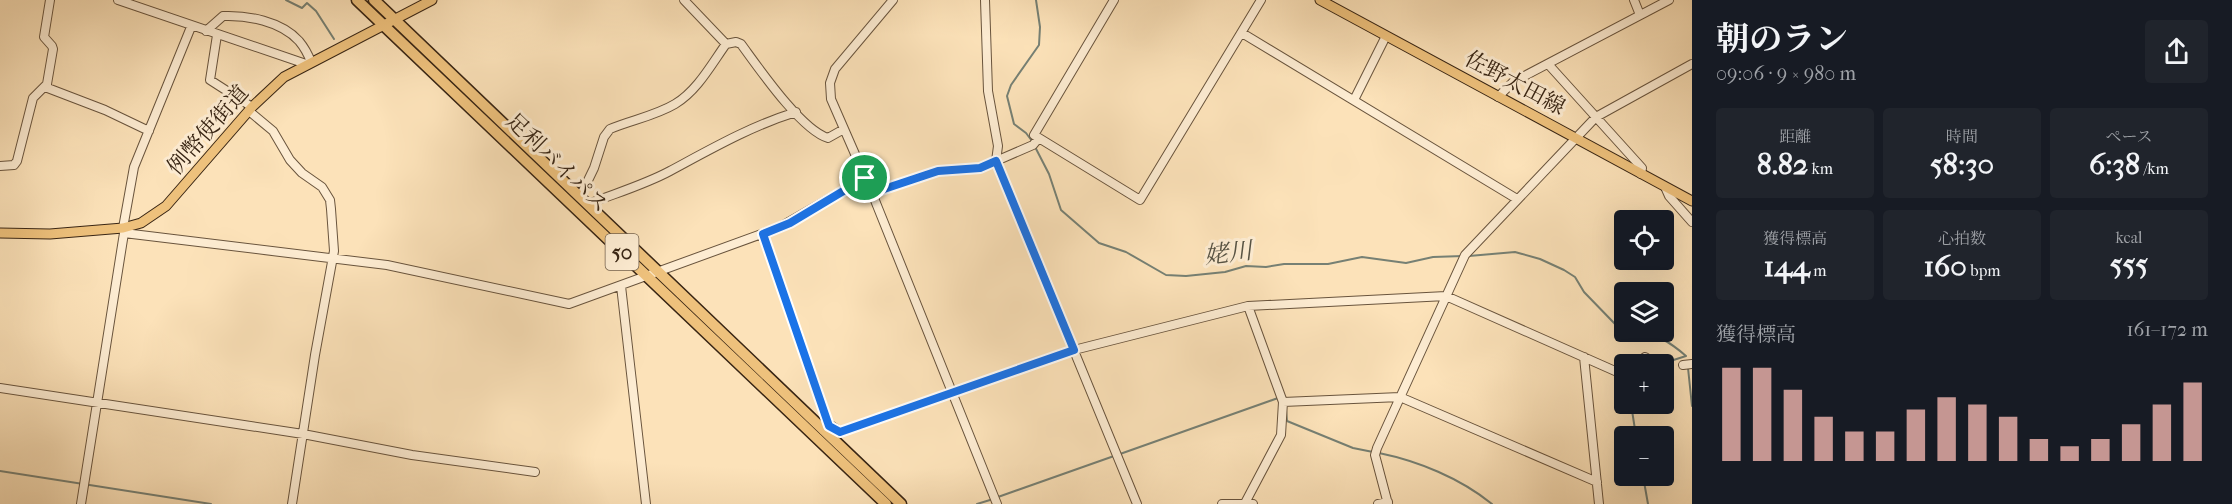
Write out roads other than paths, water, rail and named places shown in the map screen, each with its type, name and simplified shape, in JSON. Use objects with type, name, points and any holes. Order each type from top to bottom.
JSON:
[{"type":"highway","name":"足利バイパス","points":[[357,0],[886,504]]},
{"type":"highway","name":"足利バイパス","points":[[374,0],[826,428],[901,504]]},
{"type":"main road","name":"例幣使街道","points":[[0,233],[50,234],[123,231],[141,223],[166,206],[273,85],[309,63],[432,0]]},
{"type":"main road","name":"佐野太田線","points":[[1320,0],[1692,201]]},
{"type":"street","points":[[0,166],[14,165],[17,161],[33,98],[45,87],[53,49],[44,37],[50,0]]},
{"type":"street","points":[[118,0],[192,27],[309,63]]},
{"type":"street","points":[[684,0],[726,45]]},
{"type":"street","points":[[893,0],[831,76],[831,99],[872,193],[997,504]]},
{"type":"street","points":[[986,0],[987,66],[993,126],[998,146],[996,161],[1137,504]]},
{"type":"street","points":[[1114,0],[1034,135],[1140,200],[1262,0]]},
{"type":"street","points":[[1634,0],[1640,15]]},
{"type":"street","points":[[1498,97],[1506,87],[1669,0]]},
{"type":"street","points":[[206,31],[223,16],[244,16],[262,21],[295,37],[303,46],[309,63]]},
{"type":"street","points":[[81,504],[134,167],[192,27]]},
{"type":"street","points":[[1242,33],[1517,199]]},
{"type":"street","points":[[217,35],[210,80],[251,109],[273,131],[290,160],[302,173],[322,187],[330,200],[334,251],[292,504]]},
{"type":"street","points":[[1354,100],[1386,36]]},
{"type":"street","points":[[584,201],[604,136],[610,129],[664,110],[677,103],[690,94],[726,45],[736,42],[741,44],[765,77],[796,112],[825,138],[844,129]]},
{"type":"street","points":[[1548,64],[1642,168],[1641,174]]},
{"type":"street","points":[[1378,504],[1388,503],[1375,455],[1465,255],[1596,117],[1692,64]]},
{"type":"street","points":[[45,87],[105,110],[149,131]]},
{"type":"street","points":[[584,201],[669,172],[718,144],[796,112]]},
{"type":"street","points":[[872,193],[938,171],[980,168],[1033,145],[1038,139]]},
{"type":"street","points":[[123,231],[387,265],[550,302],[569,304],[645,275],[660,273],[790,223],[865,178]]},
{"type":"street","points":[[1665,187],[1669,196],[1692,222]]},
{"type":"street","points":[[763,234],[826,428],[840,432],[1074,350],[1248,306],[1446,296],[1614,370]]},
{"type":"street","points":[[621,286],[646,504]]},
{"type":"street","points":[[1222,504],[1249,503],[1281,435],[1283,402],[1248,306]]},
{"type":"street","points":[[1584,357],[1599,504]]},
{"type":"street","points":[[0,388],[303,434],[412,455],[535,472]]},
{"type":"street","points":[[1283,402],[1400,397],[1597,482]]},
{"type":"waterway","points":[[286,0],[302,8],[307,3],[316,11],[334,39]]},
{"type":"waterway","name":"姥川","points":[[1036,0],[1040,27],[1039,45],[1011,85],[1007,96],[1014,124],[1032,141],[1049,174],[1061,210],[1099,243],[1126,252],[1166,275],[1186,276],[1225,272],[1246,266],[1328,264],[1362,257],[1406,263],[1433,257],[1463,256]]},
{"type":"waterway","name":"姥川","points":[[1469,256],[1515,252],[1540,259],[1564,270],[1575,277],[1584,292],[1614,323]]},
{"type":"waterway","name":"姥川","points":[[1666,342],[1686,356]]},
{"type":"waterway","name":"姥川","points":[[1674,360],[1686,356]]},
{"type":"waterway","points":[[1688,368],[1692,406]]},
{"type":"waterway","points":[[1120,454],[1278,398]]},
{"type":"waterway","points":[[1286,410],[1287,421],[1353,448],[1373,452]]},
{"type":"waterway","name":"姥川","points":[[1633,414],[1634,426]]},
{"type":"waterway","points":[[1379,453],[1438,472],[1466,486],[1492,504]]},
{"type":"waterway","points":[[998,497],[1114,456]]},
{"type":"waterway","points":[[0,471],[211,504]]},
{"type":"waterway","name":"姥川","points":[[1645,486],[1648,504]]},
{"type":"waterway","points":[[977,504],[990,500]]}]
